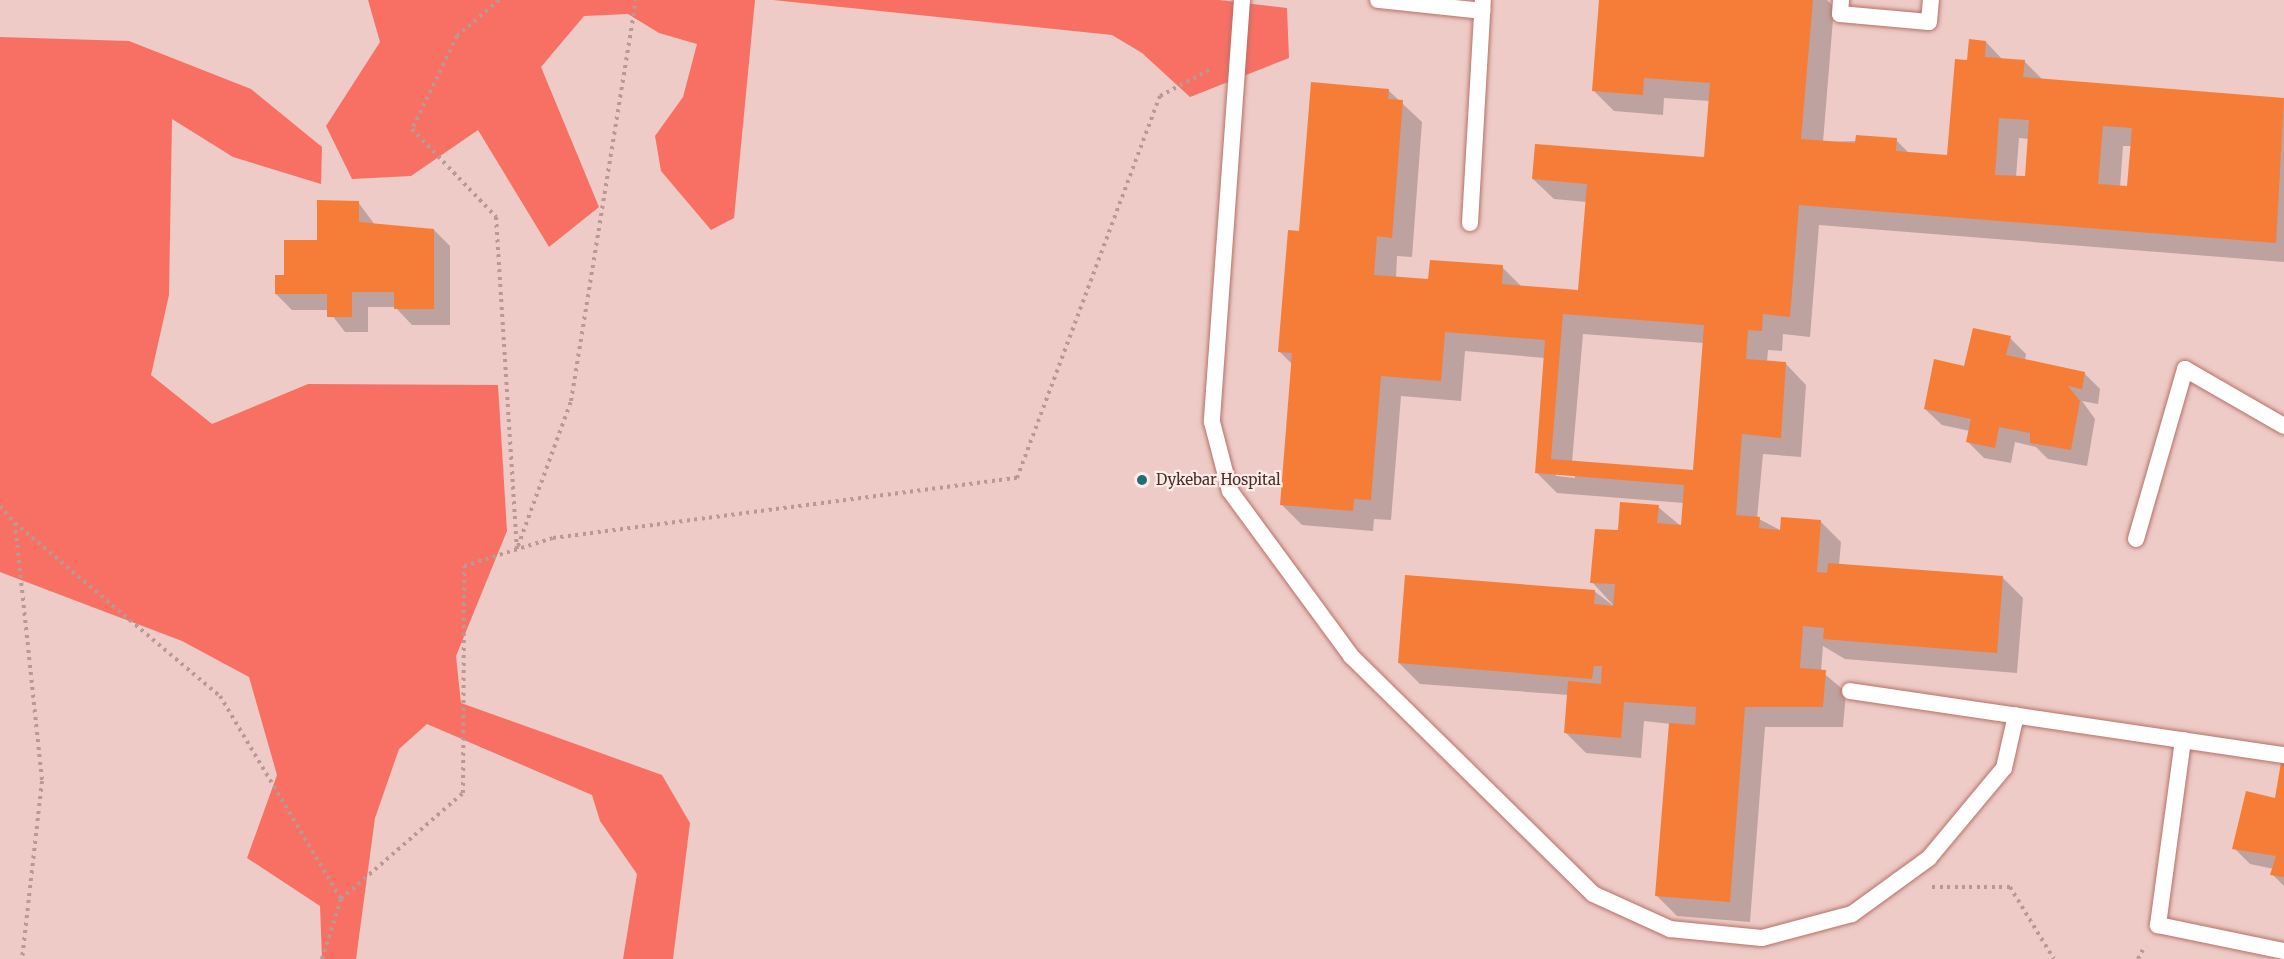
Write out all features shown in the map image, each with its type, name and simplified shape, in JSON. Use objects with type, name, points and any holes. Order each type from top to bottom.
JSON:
[{"type":"lane","points":[[1242,0],[1212,422],[1230,491],[1351,656],[1593,894],[1670,929],[1762,938],[1852,915],[1929,858],[2004,768],[2016,715]]},
{"type":"lane","points":[[1378,0],[1483,5],[1470,223]]},
{"type":"lane","points":[[1841,0],[1840,14],[1929,22],[1931,0]]},
{"type":"lane","points":[[2136,539],[2185,369],[2284,426]]},
{"type":"lane","points":[[1850,691],[2284,754]]},
{"type":"lane","points":[[2183,740],[2158,925],[2284,951]]},
{"type":"path","points":[[499,0],[456,36],[412,129],[496,217],[517,550]]},
{"type":"path","points":[[517,550],[571,401],[636,0]]},
{"type":"path","points":[[322,959],[341,899],[463,793],[464,566],[553,538],[1017,478],[1160,96],[1239,55]]},
{"type":"path","points":[[0,506],[15,523],[220,696],[341,899]]},
{"type":"path","points":[[15,523],[42,781],[22,959]]},
{"type":"path","points":[[1889,887],[2010,887],[2054,959]]},
{"type":"shaded area","name":"Dykebar Hospital","points":[[0,0],[2284,0],[2284,959],[0,959]]},
{"type":"shaded area","points":[[368,0],[755,0],[734,218],[711,230],[661,171],[655,136],[683,97],[697,44],[659,33],[628,14],[584,16],[541,67],[599,207],[549,247],[478,130],[411,176],[352,179],[326,126],[380,42]]},
{"type":"shaded area","points":[[773,0],[1219,0],[1287,8],[1289,58],[1190,97],[1142,53],[1112,35]]},
{"type":"shaded area","points":[[0,37],[129,41],[251,89],[322,147],[321,184],[233,157],[172,119],[169,295],[151,375],[212,424],[308,384],[498,385],[507,531],[456,656],[461,703],[662,775],[690,823],[673,959],[623,959],[637,874],[600,821],[592,795],[427,724],[399,749],[375,818],[356,959],[322,959],[320,906],[247,858],[277,775],[249,677],[182,641],[0,572]]},
{"type":"building","points":[[1599,0],[1813,0],[1801,139],[1855,143],[1856,135],[1897,138],[1896,151],[1947,155],[1955,59],[1967,60],[1969,39],[1986,41],[1985,57],[2025,60],[2023,77],[2284,98],[2276,243],[1799,205],[1790,317],[1763,314],[1762,331],[1748,330],[1746,359],[1786,362],[1781,438],[1742,434],[1736,515],[1760,517],[1759,528],[1780,530],[1781,517],[1821,520],[1817,572],[1827,573],[1828,563],[2003,576],[1997,653],[1823,639],[1824,628],[1803,626],[1800,668],[1826,670],[1823,707],[1745,707],[1730,902],[1655,896],[1669,723],[1695,725],[1696,707],[1624,702],[1621,738],[1564,733],[1568,681],[1601,684],[1602,666],[1594,666],[1592,679],[1398,663],[1405,575],[1595,590],[1594,604],[1613,606],[1615,584],[1590,583],[1595,529],[1618,530],[1620,502],[1659,505],[1657,523],[1681,525],[1684,485],[1535,473],[1545,340],[1445,332],[1441,381],[1381,376],[1371,500],[1354,499],[1353,511],[1280,505],[1292,353],[1278,352],[1288,230],[1299,231],[1311,82],[1389,89],[1388,99],[1403,100],[1392,238],[1377,236],[1374,275],[1428,279],[1430,260],[1503,265],[1502,284],[1578,290],[1587,184],[1532,179],[1535,144],[1704,157],[1710,83],[1644,78],[1643,95],[1592,91]],"holes":[[[1999,118],[2029,120],[2025,176],[1995,175]],[[2103,126],[2132,128],[2127,186],[2098,184]],[[1563,314],[1704,325],[1693,470],[1551,459]]]},
{"type":"building","points":[[317,200],[359,201],[359,222],[434,229],[434,309],[394,309],[394,292],[352,292],[352,317],[327,317],[327,294],[275,294],[275,275],[284,275],[284,240],[317,240]]},
{"type":"building","points":[[1973,328],[2011,336],[2006,355],[2085,372],[2082,389],[2068,386],[2080,401],[2071,450],[2030,443],[2030,433],[1999,427],[1995,448],[1966,442],[1971,419],[1924,409],[1934,359],[1964,366]]},
{"type":"building","points":[[2281,762],[2284,763],[2284,877],[2270,875],[2276,856],[2232,849],[2246,791],[2275,798]]},
{"type":"place","name":"Dykebar Hospital","points":[[1142,480]]}]
